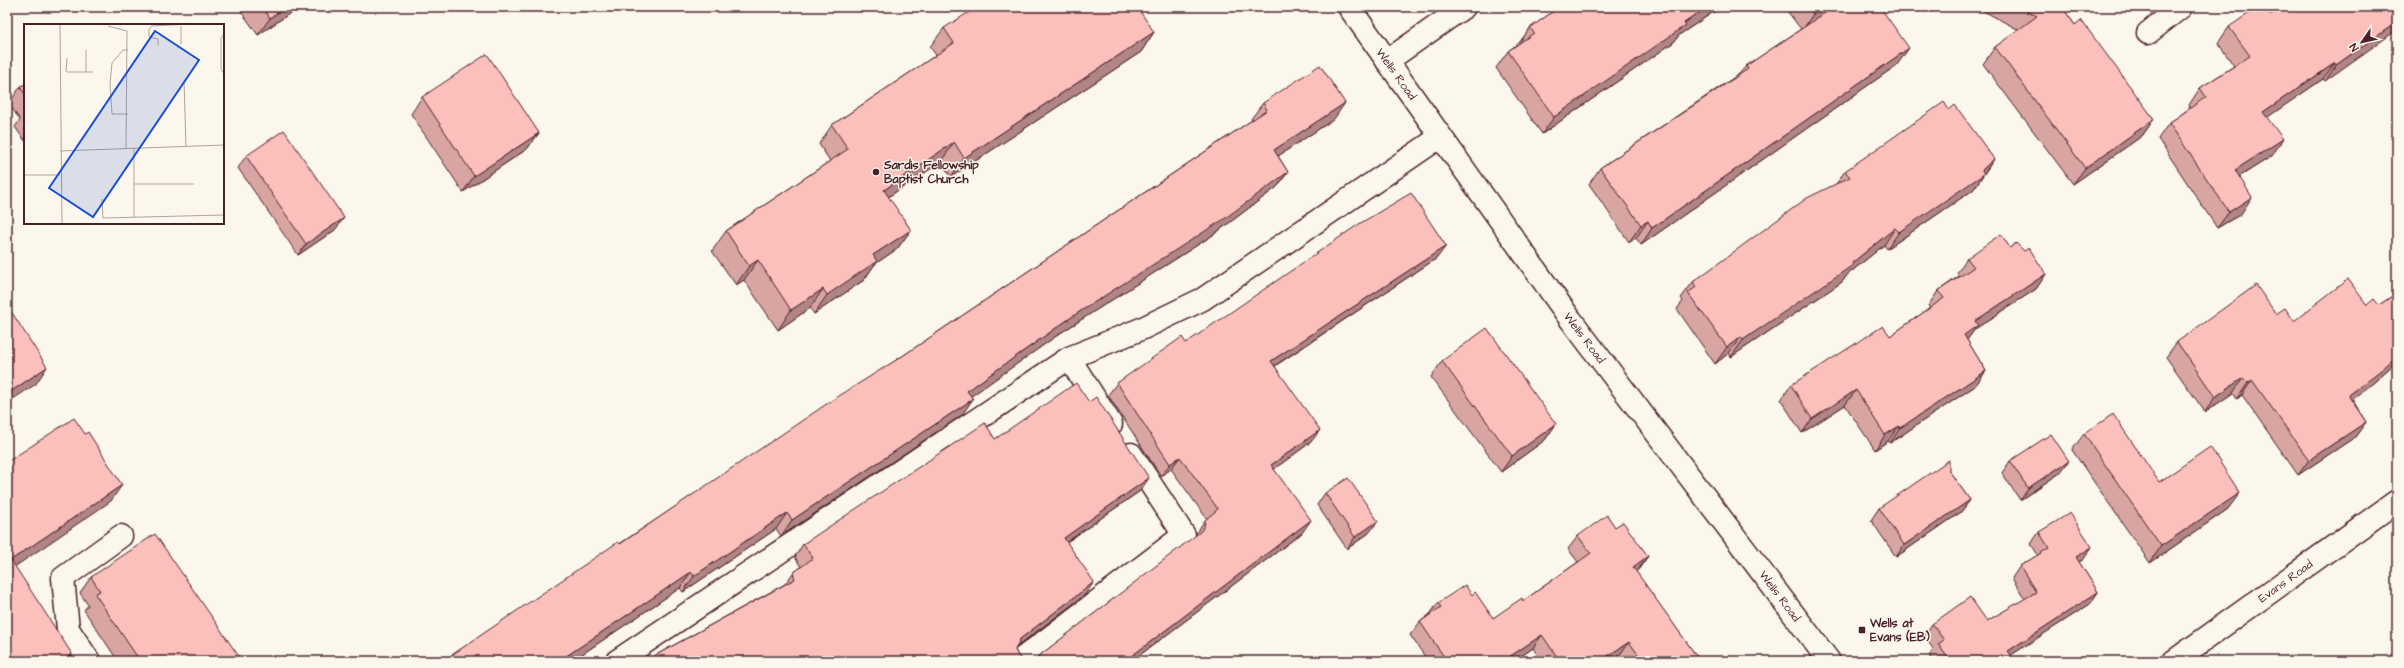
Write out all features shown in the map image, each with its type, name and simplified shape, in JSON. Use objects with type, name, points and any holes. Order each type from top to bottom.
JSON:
[{"type":"street","name":"Wells Road","points":[[1349,7],[1571,320],[1830,661]]},
{"type":"street","points":[[1387,61],[1464,7]]},
{"type":"street","points":[[2148,33],[2181,7]]},
{"type":"street","points":[[617,661],[1069,358],[1141,329],[1203,299],[1440,137]]},
{"type":"street","points":[[1019,661],[1184,535],[1069,358]]},
{"type":"street","name":"Evans Road","points":[[2174,661],[2200,654],[2397,501]]},
{"type":"street","points":[[88,661],[68,629],[63,578],[121,536]]},
{"type":"building","points":[[262,7],[286,7],[270,18]]},
{"type":"building","name":"Sardis Fellowship Baptist Church","points":[[977,7],[1137,7],[1154,32],[964,158],[954,142],[884,190],[911,230],[873,255],[877,261],[827,295],[823,289],[791,310],[758,260],[749,266],[726,231],[848,149],[832,125],[954,43],[944,28]]},
{"type":"building","points":[[1559,7],[1708,7],[1684,23],[1686,25],[1554,117],[1508,51],[1534,33],[1530,28]]},
{"type":"building","points":[[1808,7],[1824,7],[1813,14]]},
{"type":"building","points":[[1834,7],[1880,7],[1909,48],[1652,228],[1648,221],[1641,225],[1600,168],[1748,69],[1746,66]]},
{"type":"building","points":[[2019,7],[2062,7],[2075,25],[2081,20],[2154,119],[2085,168],[1995,47],[2037,16]]},
{"type":"building","points":[[2258,7],[2263,7],[2269,16],[2281,7],[2397,7],[2397,22],[2336,65],[2335,63],[2263,112],[2283,139],[2235,170],[2252,197],[2229,212],[2169,123],[2206,97],[2200,88],[2250,56],[2229,27]]},
{"type":"building","points":[[487,54],[539,133],[474,176],[422,97]]},
{"type":"building","points":[[1320,65],[1345,103],[1274,150],[1288,172],[1224,219],[1073,316],[967,391],[973,399],[792,520],[787,513],[694,576],[691,572],[559,661],[443,661],[618,542],[620,544],[831,401],[901,357],[1267,110],[1263,103]]},
{"type":"building","points":[[24,85],[24,93],[20,87]]},
{"type":"building","points":[[1944,102],[1949,110],[1955,105],[1994,159],[1982,170],[1984,174],[1899,232],[1895,228],[1852,263],[1853,265],[1743,340],[1741,337],[1727,347],[1688,293],[1696,287],[1693,282],[1807,198],[1850,177],[1845,171]]},
{"type":"building","points":[[284,130],[344,218],[306,244],[246,156]]},
{"type":"building","points":[[1411,193],[1446,246],[1271,361],[1320,430],[1271,465],[1311,520],[1125,661],[645,661],[795,579],[793,573],[813,558],[803,544],[985,423],[995,439],[1076,383],[1089,402],[1096,397],[1149,478],[1064,538],[1094,582],[1020,639],[1015,650],[1018,656],[1023,660],[1035,659],[1200,532],[1204,527],[1205,520],[1218,509],[1180,457],[1170,464],[1117,383],[1182,337],[1186,343],[1359,224]]},
{"type":"building","points":[[2001,234],[2010,248],[2016,243],[2024,251],[2029,248],[2046,274],[1975,321],[1978,325],[1964,335],[1986,371],[1900,428],[1899,426],[1885,435],[1856,390],[1812,419],[1791,385],[1883,326],[1890,336],[1944,298],[1938,291],[1974,267],[1967,258]]},
{"type":"building","points":[[2348,279],[2367,305],[2374,299],[2379,305],[2397,293],[2397,356],[2348,395],[2366,422],[2309,460],[2252,380],[2248,383],[2243,378],[2215,397],[2177,342],[2256,285],[2276,314],[2285,308],[2294,321]]},
{"type":"building","points":[[7,305],[47,367],[7,394]]},
{"type":"building","points":[[1487,328],[1556,424],[1512,456],[1442,361]]},
{"type":"building","points":[[2113,414],[2159,482],[2210,447],[2240,493],[2161,546],[2084,434]]},
{"type":"building","points":[[74,418],[85,434],[88,432],[122,485],[11,560],[72,654],[65,659],[66,661],[7,661],[7,462]]},
{"type":"building","points":[[2051,434],[2069,461],[2028,488],[2010,461]]},
{"type":"building","points":[[1949,460],[1949,471],[1970,500],[1904,545],[1879,508]]},
{"type":"building","points":[[1348,478],[1378,521],[1355,537],[1325,493]]},
{"type":"building","points":[[2070,513],[2092,547],[2076,557],[2098,592],[2008,651],[2015,661],[1950,661],[1938,644],[1944,640],[1932,624],[1970,597],[1987,621],[2036,592],[2020,566],[2049,548],[2039,532]]},
{"type":"building","points":[[1607,515],[1615,527],[1623,522],[1648,556],[1633,567],[1700,661],[1643,661],[1629,642],[1600,661],[1560,661],[1542,635],[1503,661],[1447,661],[1420,622],[1441,607],[1438,603],[1465,585],[1472,595],[1475,592],[1493,618],[1522,598],[1523,601],[1591,553],[1578,536]]},
{"type":"building","points":[[155,534],[242,661],[140,661],[95,594],[100,591],[91,577]]},
{"type":"place","name":"Sardis Fellowship Baptist Church","points":[[876,172]]},
{"type":"place","name":"Wells at Evans (EB)","points":[[1862,630]]}]
